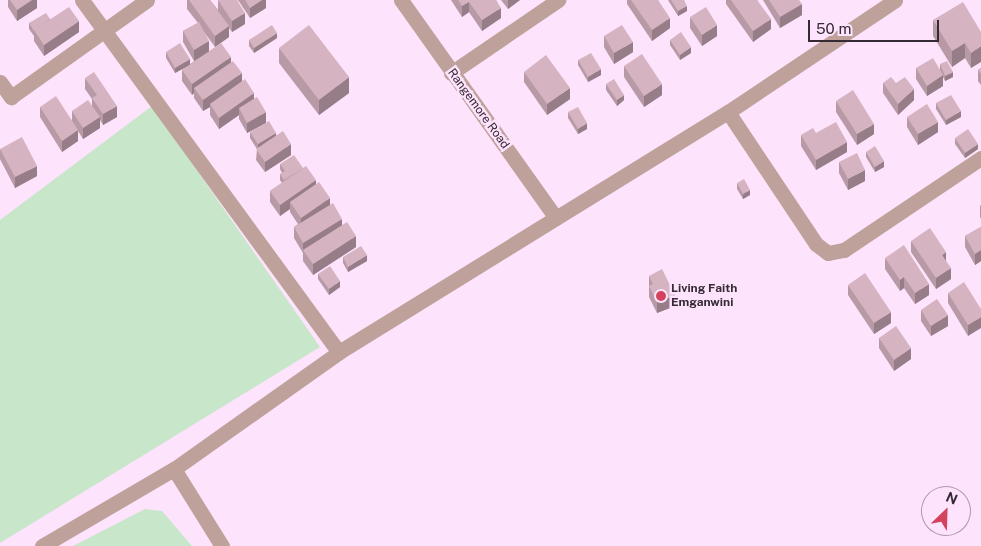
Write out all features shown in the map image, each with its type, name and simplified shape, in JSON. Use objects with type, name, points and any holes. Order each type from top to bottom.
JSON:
[{"type":"street","points":[[82,0],[339,352]]},
{"type":"street","points":[[0,82],[11,97],[147,0]]},
{"type":"street","name":"Rangemore Road","points":[[401,0],[451,73],[556,218]]},
{"type":"street","points":[[451,73],[558,0]]},
{"type":"street","points":[[42,546],[174,469],[339,352],[728,112],[895,0]]},
{"type":"street","points":[[728,112],[816,244],[828,253],[844,250],[981,158]]},
{"type":"street","points":[[174,469],[222,546]]},
{"type":"green space","points":[[152,106],[320,347],[0,543],[0,220]]},
{"type":"green space","points":[[145,509],[162,511],[192,546],[73,546]]},
{"type":"building","points":[[10,0],[32,0],[17,10]]},
{"type":"building","points":[[189,0],[210,0],[229,26],[215,36]]},
{"type":"building","points":[[218,0],[237,0],[245,13],[232,21]]},
{"type":"building","points":[[245,0],[262,0],[250,8]]},
{"type":"building","points":[[458,0],[496,0],[501,8],[482,20],[469,2],[462,6]]},
{"type":"building","points":[[631,0],[658,0],[670,18],[652,30]]},
{"type":"building","points":[[671,0],[684,0],[687,6],[678,11]]},
{"type":"building","points":[[731,0],[757,0],[771,19],[753,31]]},
{"type":"building","points":[[769,0],[799,0],[802,4],[780,17]]},
{"type":"building","points":[[963,2],[981,32],[981,46],[971,53],[965,43],[952,51],[933,20]]},
{"type":"building","points":[[69,7],[79,21],[44,45],[34,30]]},
{"type":"building","points":[[706,7],[717,25],[702,35],[690,17]]},
{"type":"building","points":[[46,13],[50,19],[34,31],[29,23]]},
{"type":"building","points":[[199,22],[209,41],[194,50],[183,31]]},
{"type":"building","points":[[272,25],[277,33],[254,48],[249,40]]},
{"type":"building","points":[[309,25],[349,77],[319,100],[279,48]]},
{"type":"building","points":[[622,25],[633,42],[614,53],[604,36]]},
{"type":"building","points":[[681,32],[691,47],[680,55],[670,40]]},
{"type":"building","points":[[180,43],[190,59],[175,68],[166,52]]},
{"type":"building","points":[[221,43],[231,57],[192,84],[182,70]]},
{"type":"building","points":[[591,53],[601,69],[588,77],[578,60]]},
{"type":"building","points":[[642,54],[662,84],[644,96],[624,66]]},
{"type":"building","points":[[546,55],[570,88],[547,104],[524,72]]},
{"type":"building","points":[[933,58],[943,75],[927,86],[916,68]]},
{"type":"building","points":[[233,61],[242,73],[203,100],[194,88]]},
{"type":"building","points":[[947,61],[953,72],[945,76],[940,64]]},
{"type":"building","points":[[94,72],[117,106],[103,114],[92,98],[97,95],[85,78]]},
{"type":"building","points":[[891,77],[896,83],[905,77],[914,89],[898,104],[883,83]]},
{"type":"building","points":[[245,79],[254,93],[219,118],[210,104]]},
{"type":"building","points":[[614,79],[624,95],[617,100],[606,84]]},
{"type":"building","points":[[853,90],[874,124],[857,134],[836,101]]},
{"type":"building","points":[[951,95],[961,111],[946,120],[936,103]]},
{"type":"building","points":[[56,96],[78,130],[62,141],[40,107]]},
{"type":"building","points":[[257,97],[266,112],[247,123],[239,108]]},
{"type":"building","points":[[88,100],[100,117],[83,128],[72,111]]},
{"type":"building","points":[[927,104],[938,122],[918,134],[907,117]]},
{"type":"building","points":[[578,107],[587,123],[578,129],[568,112]]},
{"type":"building","points":[[269,121],[276,133],[258,144],[250,132]]},
{"type":"building","points":[[836,122],[847,142],[816,160],[801,135],[813,128],[816,133]]},
{"type":"building","points":[[968,129],[978,144],[965,153],[955,138]]},
{"type":"building","points":[[283,131],[291,144],[265,162],[256,149]]},
{"type":"building","points":[[22,137],[37,166],[15,177],[0,149]]},
{"type":"building","points":[[875,146],[884,161],[875,167],[866,152]]},
{"type":"building","points":[[857,153],[865,170],[848,179],[839,162]]},
{"type":"building","points":[[294,155],[303,168],[284,180],[280,174],[285,171],[280,164]]},
{"type":"building","points":[[306,166],[316,180],[280,205],[270,191]]},
{"type":"building","points":[[744,179],[750,190],[743,194],[737,183]]},
{"type":"building","points":[[319,182],[330,198],[301,218],[290,202]]},
{"type":"building","points":[[333,203],[342,219],[303,243],[294,227]]},
{"type":"building","points":[[347,222],[356,236],[313,264],[303,250]]},
{"type":"building","points":[[981,227],[981,250],[975,254],[965,236]]},
{"type":"building","points":[[930,228],[946,252],[942,255],[951,268],[936,278],[911,241]]},
{"type":"building","points":[[904,245],[929,284],[915,293],[904,277],[900,280],[885,258]]},
{"type":"building","points":[[361,246],[367,255],[348,267],[343,257]]},
{"type":"building","points":[[330,266],[340,281],[329,289],[318,274]]},
{"type":"building","points":[[662,269],[675,295],[657,302],[649,286],[653,284],[649,276]]},
{"type":"building","points":[[865,273],[891,312],[874,323],[848,285]]},
{"type":"building","points":[[964,282],[981,309],[981,317],[968,325],[948,293]]},
{"type":"building","points":[[937,299],[948,315],[931,326],[921,310]]},
{"type":"building","points":[[896,326],[911,348],[894,360],[879,338]]},
{"type":"place","name":"Living Faith Emganwini","points":[[661,296]]}]
